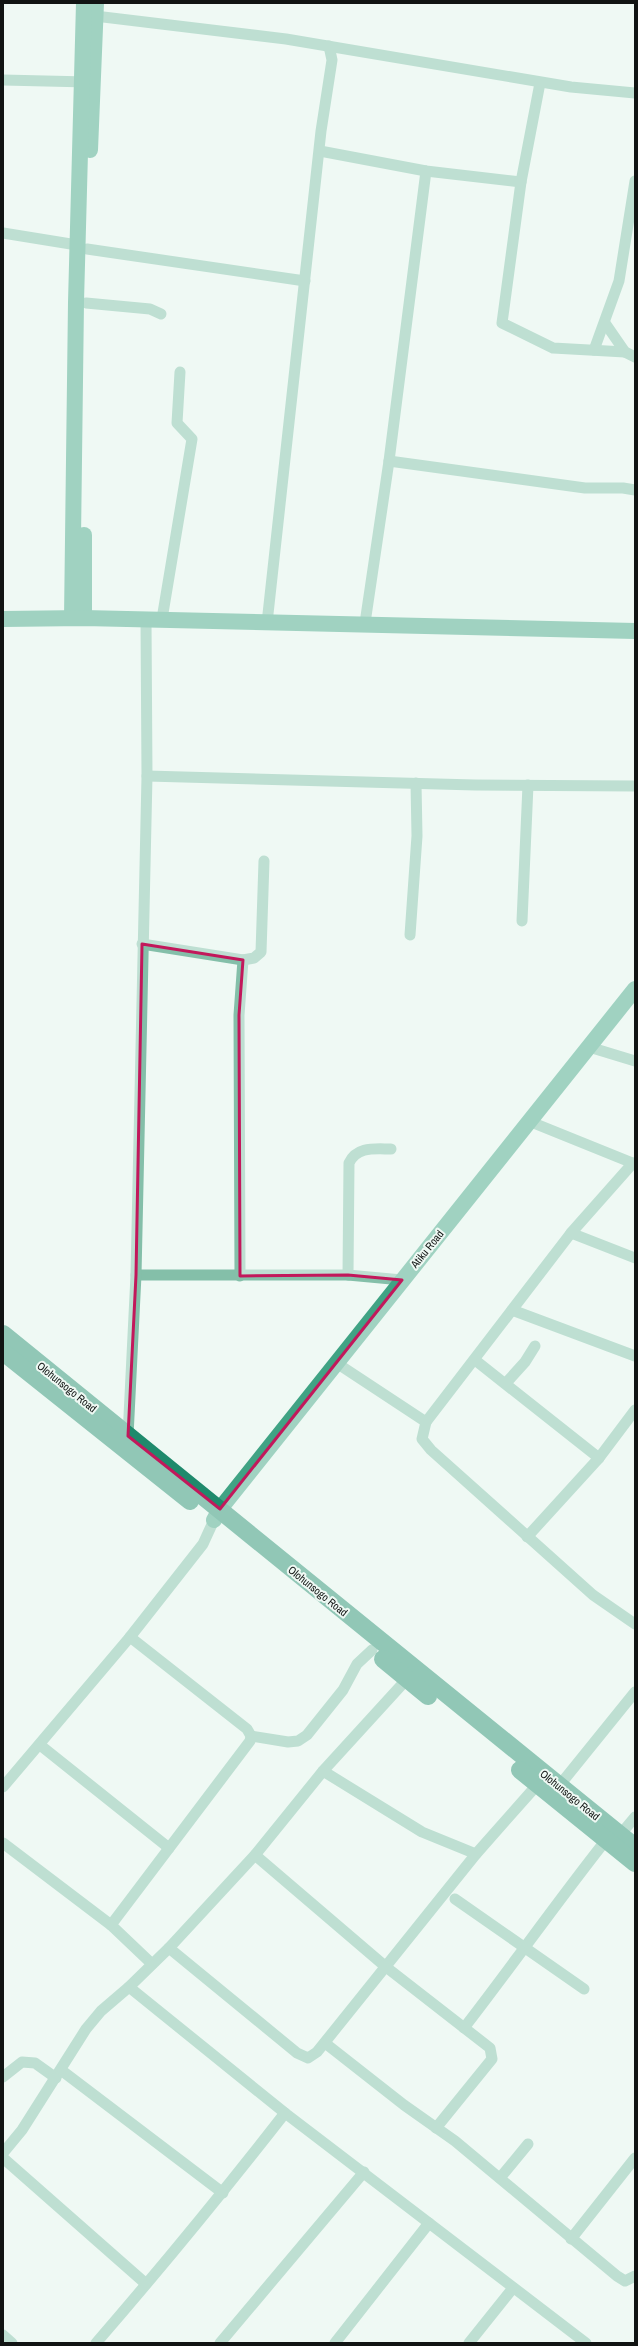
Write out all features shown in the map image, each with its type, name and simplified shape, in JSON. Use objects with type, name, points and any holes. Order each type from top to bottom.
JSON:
[{"type":"main road","name":"Olohunsogo Road","points":[[3,1334],[128,1436],[372,1650],[537,1785],[613,1838],[635,1847]]},
{"type":"main road","name":"Olohunsogo Road","points":[[3,1352],[217,1514],[246,1532],[559,1786],[613,1838],[635,1864]]},
{"type":"street","points":[[78,618],[82,247],[87,82],[84,3]]},
{"type":"street","points":[[87,82],[95,9],[230,32],[348,49],[540,83],[635,93]]},
{"type":"street","points":[[267,622],[305,281],[332,60],[329,46]]},
{"type":"street","points":[[332,60],[348,49]]},
{"type":"street","points":[[3,80],[87,82]]},
{"type":"street","points":[[540,83],[521,182],[502,323],[553,348],[630,354]]},
{"type":"street","points":[[320,152],[426,171],[521,182]]},
{"type":"street","points":[[365,623],[389,461],[426,171]]},
{"type":"street","points":[[594,350],[619,281],[635,181]]},
{"type":"street","points":[[3,233],[82,247],[305,281]]},
{"type":"street","points":[[78,618],[86,303],[82,247]]},
{"type":"street","points":[[86,303],[150,310],[161,314]]},
{"type":"street","points":[[605,323],[630,354]]},
{"type":"street","points":[[128,1436],[136,1275],[142,944],[147,776],[154,620],[192,439],[177,423],[180,372]]},
{"type":"street","points":[[389,461],[585,488],[623,488],[635,490]]},
{"type":"street","points":[[3,619],[78,618],[365,623],[635,631]]},
{"type":"street","points":[[147,776],[416,783],[635,786]]},
{"type":"street","points":[[410,935],[417,836],[416,783]]},
{"type":"street","points":[[522,921],[528,785]]},
{"type":"street","points":[[142,944],[243,960],[254,958],[261,952],[264,861]]},
{"type":"street","points":[[240,1276],[239,1015],[243,960]]},
{"type":"street","name":"Atiku Road","points":[[217,1514],[335,1362],[531,1122],[635,989]]},
{"type":"street","points":[[589,1047],[635,1061]]},
{"type":"street","points":[[531,1122],[634,1163],[571,1233],[426,1422],[422,1440],[431,1450],[593,1596],[635,1624]]},
{"type":"street","points":[[348,1275],[349,1163],[352,1155],[361,1150],[391,1149]]},
{"type":"street","points":[[571,1233],[635,1258]]},
{"type":"street","points":[[136,1275],[348,1275],[402,1280]]},
{"type":"street","points":[[512,1310],[635,1356]]},
{"type":"street","points":[[506,1383],[525,1362],[535,1346]]},
{"type":"street","points":[[475,1360],[599,1458]]},
{"type":"street","points":[[335,1362],[426,1422]]},
{"type":"street","points":[[527,1537],[599,1458],[635,1410]]},
{"type":"street","points":[[3,1787],[130,1637],[203,1544],[217,1514]]},
{"type":"street","points":[[111,1925],[250,1742],[251,1736],[247,1729],[130,1637]]},
{"type":"street","points":[[251,1736],[288,1742],[298,1741],[307,1735],[343,1690],[357,1664],[372,1650]]},
{"type":"street","points":[[3,2153],[22,2130],[59,2074],[86,2029],[101,2011],[129,1987],[169,1948],[255,1856],[323,1771],[407,1679]]},
{"type":"street","points":[[559,1786],[635,1692]]},
{"type":"street","points":[[40,1745],[169,1848]]},
{"type":"street","points":[[323,1771],[422,1832],[476,1854]]},
{"type":"street","points":[[169,1948],[297,2054],[308,2058],[317,2052],[325,2043],[476,1854],[537,1785]]},
{"type":"street","points":[[464,2028],[548,1914],[613,1838],[635,1817]]},
{"type":"street","points":[[3,1843],[111,1925],[152,1964]]},
{"type":"street","points":[[255,1856],[386,1967],[490,2048],[492,2059],[436,2128]]},
{"type":"street","points":[[456,1899],[584,1989]]},
{"type":"street","points":[[129,1987],[286,2113],[586,2343]]},
{"type":"street","points":[[325,2043],[500,2178],[570,2239],[625,2281],[635,2276]]},
{"type":"street","points":[[3,2078],[22,2062],[35,2063],[59,2074],[223,2193]]},
{"type":"street","points":[[96,2343],[145,2283],[183,2242],[286,2113]]},
{"type":"street","points":[[500,2178],[528,2144]]},
{"type":"street","points":[[3,2158],[145,2283]]},
{"type":"street","points":[[570,2239],[635,2158]]},
{"type":"street","points":[[220,2343],[364,2172]]},
{"type":"street","points":[[335,2343],[429,2223]]},
{"type":"street","points":[[469,2343],[513,2288]]},
{"type":"street","points":[[3,2335],[12,2343]]},
{"type":"highlighted area","points":[[142,944],[243,960],[239,1015],[240,1276],[348,1275],[402,1280],[220,1509],[128,1436],[136,1275]]}]
